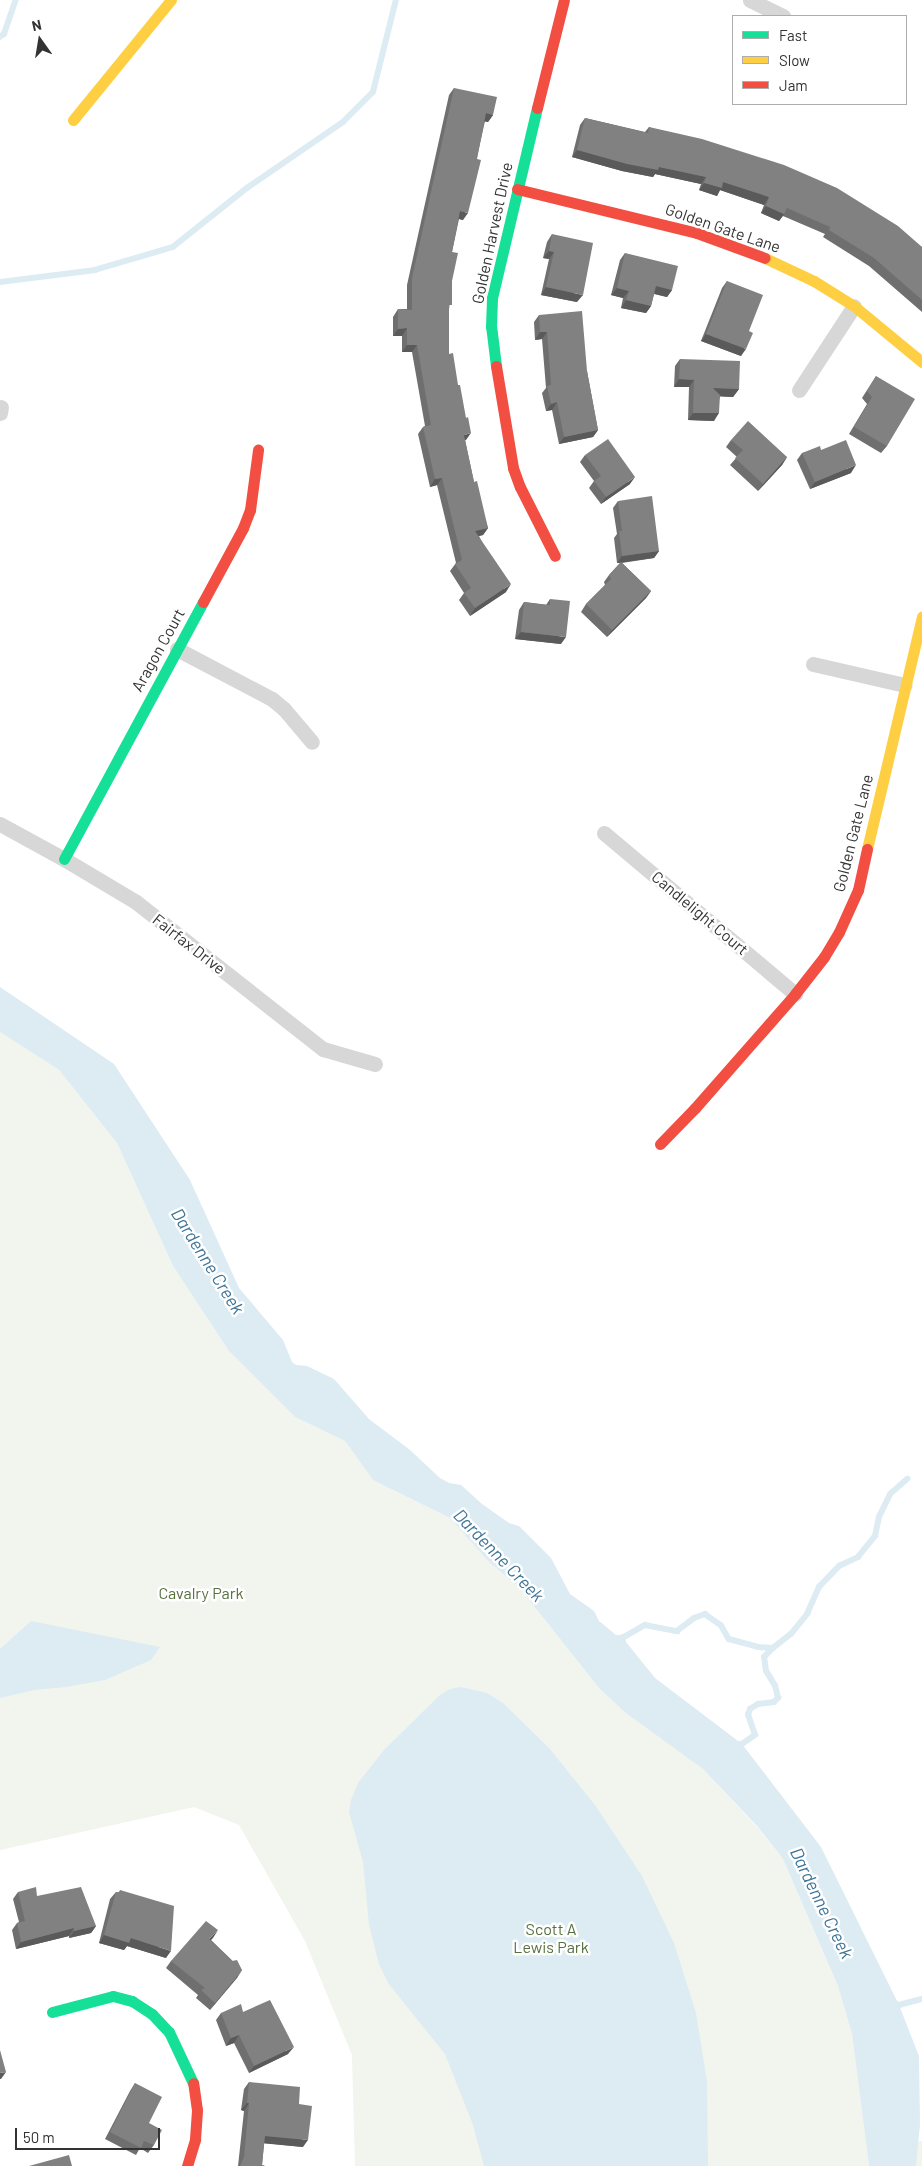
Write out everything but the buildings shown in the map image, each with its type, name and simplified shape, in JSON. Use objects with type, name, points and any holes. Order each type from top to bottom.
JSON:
[{"type":"street","points":[[73,120],[171,0]]},
{"type":"street","name":"Golden Harvest Drive","points":[[556,556],[520,487],[514,468],[493,356],[492,298],[564,0]]},
{"type":"street","points":[[750,0],[781,15]]},
{"type":"street","name":"Golden Gate Lane","points":[[517,189],[659,223],[740,248],[814,281],[854,306],[922,362]]},
{"type":"street","points":[[799,390],[854,306]]},
{"type":"street","name":"Aragon Court","points":[[64,859],[244,528],[250,510],[258,450]]},
{"type":"street","name":"Golden Gate Lane","points":[[660,1144],[695,1108],[795,994],[824,957],[839,932],[858,890],[922,616]]},
{"type":"street","points":[[177,649],[272,699],[284,709],[312,742]]},
{"type":"street","points":[[813,664],[905,685]]},
{"type":"street","name":"Fairfax Drive","points":[[0,824],[136,902],[322,1049],[375,1064]]},
{"type":"street","name":"Candlelight Court","points":[[604,833],[795,994]]},
{"type":"street","points":[[52,2012],[113,1996],[132,2001],[152,2014],[169,2032],[183,2056],[193,2081],[197,2110],[195,2138],[187,2166]]},
{"type":"green space","points":[[0,1032],[59,1070],[117,1143],[173,1266],[229,1351],[295,1417],[345,1441],[373,1480],[450,1518],[489,1562],[518,1586],[599,1688],[703,1769],[757,1827],[783,1859],[838,1986],[852,2034],[869,2166],[355,2166],[352,2055],[305,1941],[239,1825],[194,1807],[0,1850]]},
{"type":"green space","points":[[922,2141],[922,2166],[900,2166],[904,2142]]},
{"type":"water","name":"Dardenne Creek","points":[[0,987],[114,1064],[190,1180],[239,1288],[283,1340],[292,1362],[296,1365],[307,1366],[334,1379],[369,1419],[410,1450],[440,1478],[449,1483],[461,1485],[482,1504],[509,1523],[519,1526],[551,1558],[570,1594],[594,1611],[599,1621],[616,1635],[626,1636],[626,1642],[655,1678],[742,1744],[821,1847],[899,2005],[919,2056],[920,2125],[916,2166],[869,2166],[852,2034],[838,1986],[783,1859],[757,1826],[703,1769],[626,1713],[599,1688],[518,1586],[489,1562],[450,1518],[373,1480],[345,1441],[295,1417],[229,1351],[173,1266],[117,1143],[59,1070],[0,1032]]},
{"type":"water","points":[[31,1621],[160,1647],[151,1660],[105,1680],[34,1690],[0,1698],[0,1649]]},
{"type":"water","points":[[461,1687],[487,1693],[503,1703],[549,1748],[595,1805],[642,1876],[674,1943],[696,2013],[707,2081],[708,2166],[484,2166],[473,2125],[445,2054],[388,1983],[379,1964],[369,1925],[363,1862],[349,1812],[351,1800],[358,1783],[384,1750],[440,1695],[450,1689]]},
{"type":"waterway","points":[[0,37],[4,34],[16,0]]},
{"type":"waterway","points":[[0,282],[95,270],[173,247],[247,188],[343,122],[373,92],[396,0]]},
{"type":"waterway","points":[[620,1638],[645,1625],[677,1631],[694,1618],[705,1614],[721,1625],[729,1639],[758,1647],[773,1648],[791,1634],[807,1614],[819,1587],[839,1566],[858,1557],[875,1536],[879,1517],[890,1494],[907,1479]]},
{"type":"waterway","points":[[736,1744],[742,1744],[755,1735],[748,1715],[750,1709],[758,1704],[774,1702],[778,1698],[775,1686],[766,1671],[764,1657],[773,1648]]},
{"type":"waterway","points":[[893,2002],[899,2005],[922,1999]]},
{"type":"traffic: fast","points":[[496,366],[491,327],[492,298],[537,108]]},
{"type":"traffic: fast","points":[[64,859],[203,602]]},
{"type":"traffic: fast","points":[[52,2012],[113,1996],[132,2001],[152,2014],[169,2032],[193,2083]]},
{"type":"traffic: slow","points":[[73,120],[171,0]]},
{"type":"traffic: slow","points":[[765,258],[814,281],[854,306],[922,362]]},
{"type":"traffic: slow","points":[[867,849],[922,616]]},
{"type":"traffic: jam","points":[[537,108],[564,0]]},
{"type":"traffic: jam","points":[[517,189],[697,233],[765,258]]},
{"type":"traffic: jam","points":[[496,366],[513,468],[520,487],[555,556]]},
{"type":"traffic: jam","points":[[203,602],[243,528],[250,510],[258,450]]},
{"type":"traffic: jam","points":[[660,1144],[695,1108],[795,994],[824,957],[839,932],[858,890],[867,849]]},
{"type":"traffic: jam","points":[[187,2166],[195,2139],[197,2110],[193,2083]]},
{"type":"park label","name":"Cavalry Park","points":[[201,1593]]},
{"type":"park label","name":"Scott A Lewis Park","points":[[551,1938]]}]
